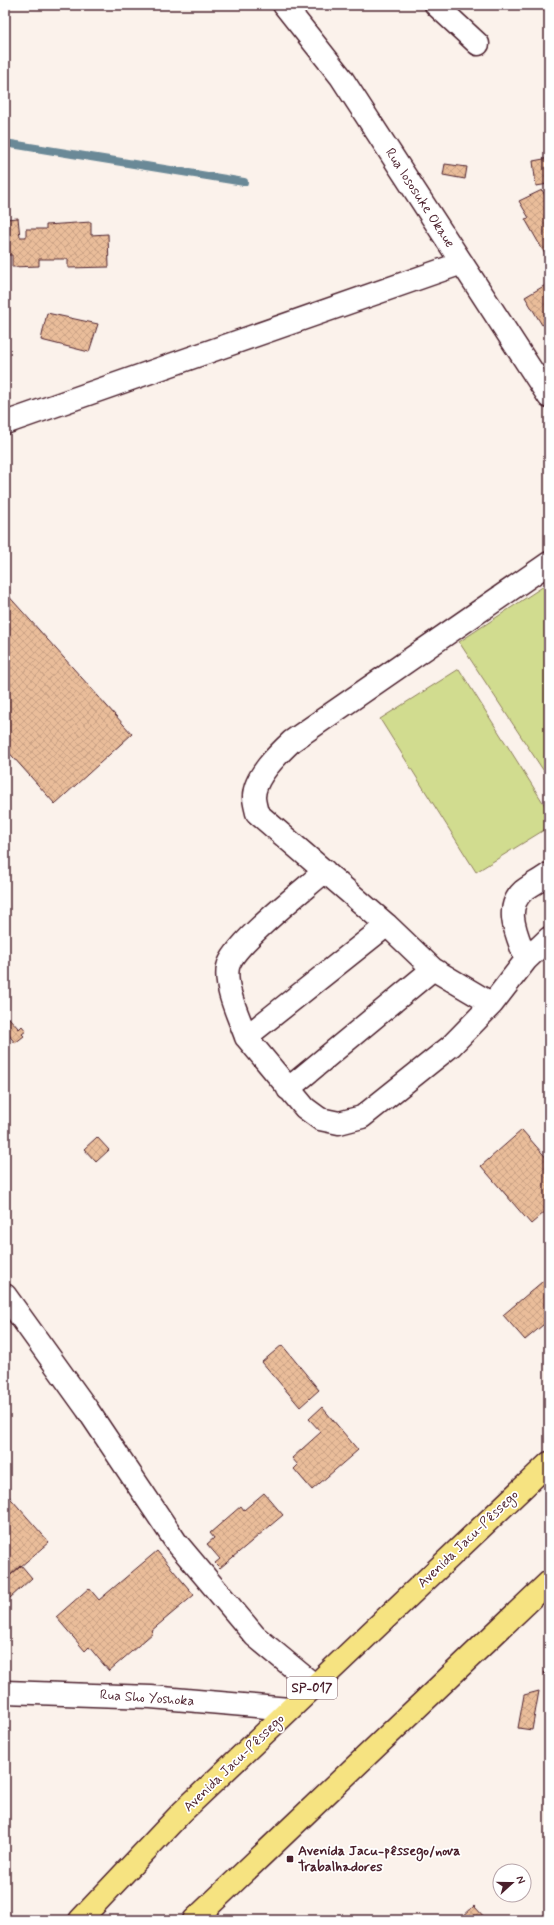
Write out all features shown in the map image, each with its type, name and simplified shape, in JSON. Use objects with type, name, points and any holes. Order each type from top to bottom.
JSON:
[{"type":"highway","name":"Avenida Jacu-Pêssego","points":[[80,1920],[182,1812],[549,1463]]},
{"type":"highway","points":[[194,1920],[549,1582]]},
{"type":"street","name":"Rua Iososuke Okaue","points":[[284,5],[342,77],[549,397]]},
{"type":"street","points":[[436,5],[478,44]]},
{"type":"street","points":[[5,423],[462,263]]},
{"type":"street","points":[[492,1004],[433,969],[387,925],[256,812],[254,796],[260,777],[275,757],[292,741],[549,563]]},
{"type":"street","points":[[325,871],[243,942],[228,966],[230,992],[246,1037],[305,1108],[320,1119],[339,1123],[362,1117],[451,1046],[492,1004],[526,960],[549,938]]},
{"type":"street","points":[[526,960],[512,917],[514,903],[523,892],[549,874]]},
{"type":"street","points":[[246,1037],[387,925]]},
{"type":"street","points":[[288,1088],[433,969]]},
{"type":"street","points":[[5,1296],[70,1384],[176,1542],[256,1636],[314,1685]]},
{"type":"street","name":"Rua Sho Yoshoka","points":[[5,1692],[151,1697],[289,1709]]},
{"type":"green space","points":[[547,584],[549,587],[549,779],[459,642]]},
{"type":"green space","points":[[459,669],[549,812],[549,827],[476,872],[380,719]]},
{"type":"building","points":[[549,158],[549,184],[536,186],[533,161]]},
{"type":"building","points":[[445,164],[467,167],[465,179],[443,175]]},
{"type":"building","points":[[542,190],[549,202],[549,261],[525,219],[529,218],[519,201]]},
{"type":"building","points":[[18,218],[20,237],[26,237],[26,229],[46,229],[46,225],[91,222],[91,235],[108,234],[109,267],[68,268],[68,259],[39,259],[39,266],[12,267],[12,255],[5,255],[5,238],[7,238],[5,219]]},
{"type":"building","points":[[549,283],[549,321],[542,325],[525,297]]},
{"type":"building","points":[[47,313],[98,324],[89,352],[41,340]]},
{"type":"building","points":[[5,592],[132,734],[55,804],[5,748]]},
{"type":"building","points":[[9,1018],[19,1029],[22,1026],[26,1031],[22,1034],[24,1036],[15,1043],[5,1030],[5,1021]]},
{"type":"building","points":[[522,1130],[549,1161],[549,1215],[546,1211],[531,1224],[481,1166]]},
{"type":"building","points":[[97,1137],[109,1150],[96,1162],[84,1149]]},
{"type":"building","points":[[549,1276],[549,1320],[525,1340],[503,1315]]},
{"type":"building","points":[[282,1345],[319,1390],[300,1407],[262,1362]]},
{"type":"building","points":[[322,1407],[358,1450],[312,1490],[294,1469],[298,1465],[292,1458],[321,1432],[309,1419]]},
{"type":"building","points":[[5,1492],[49,1542],[5,1580]]},
{"type":"building","points":[[264,1493],[283,1515],[220,1568],[215,1563],[220,1559],[207,1544],[214,1538],[210,1533],[241,1506],[244,1510]]},
{"type":"building","points":[[157,1551],[194,1595],[151,1631],[153,1633],[109,1671],[89,1647],[85,1651],[56,1617],[89,1588],[99,1600]]},
{"type":"building","points":[[21,1565],[32,1578],[10,1598],[5,1593],[5,1580]]},
{"type":"building","points":[[549,1668],[549,1678],[544,1673]]},
{"type":"building","points":[[539,1691],[532,1730],[518,1728],[524,1695]]},
{"type":"building","points":[[474,1906],[487,1920],[459,1920]]},
{"type":"waterway","points":[[5,143],[244,182]]},
{"type":"place","name":"Avenida Jacu-pêssego/nova Trabalhadores","points":[[290,1859]]}]
